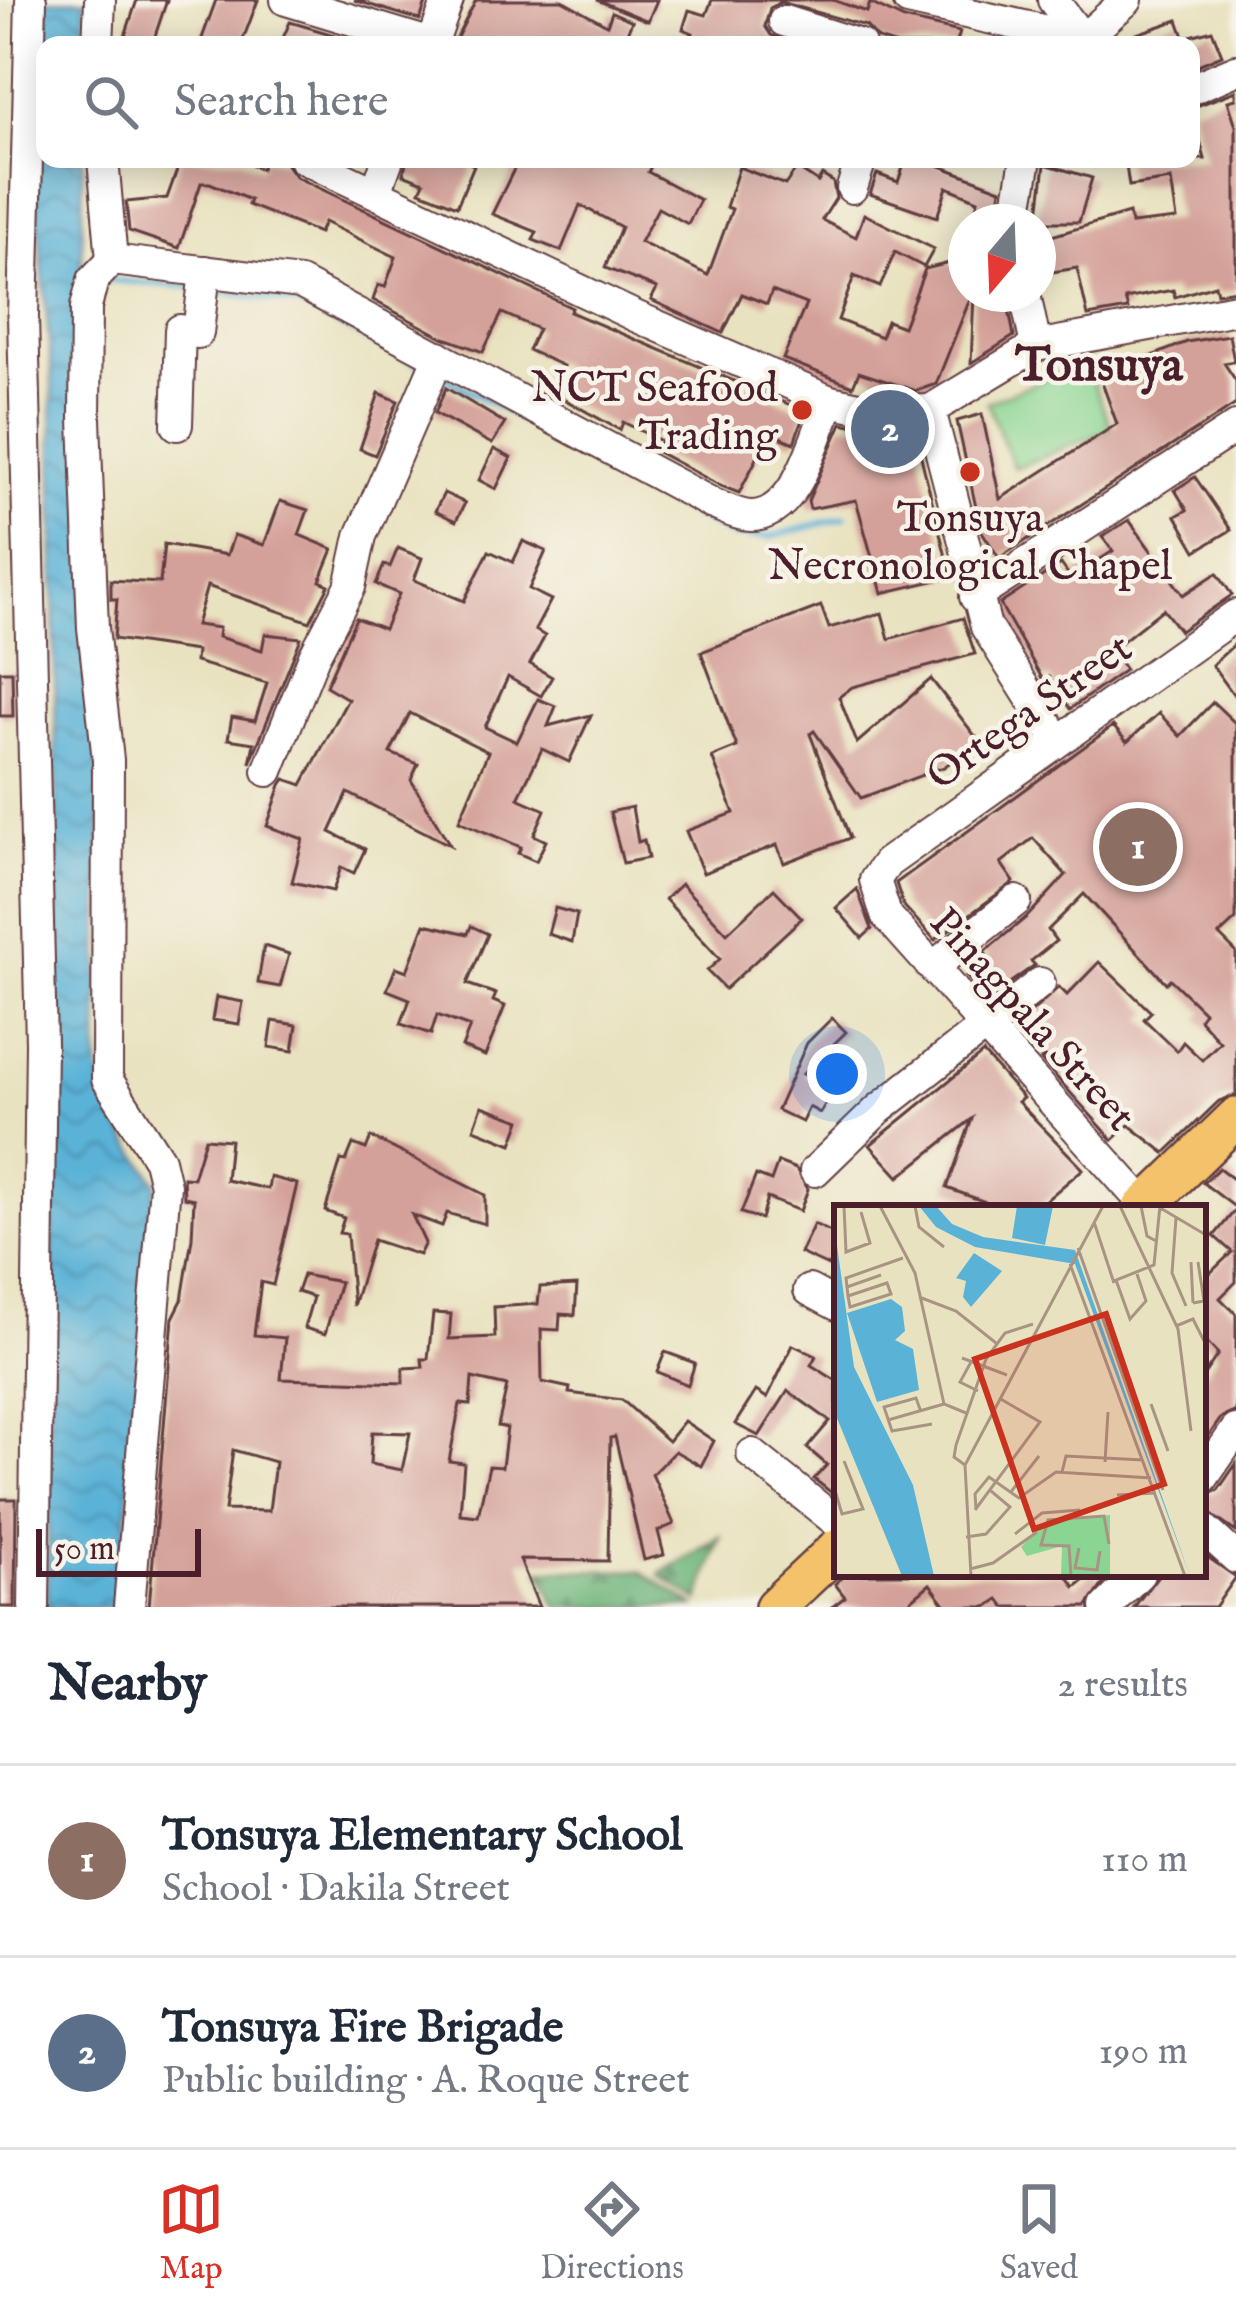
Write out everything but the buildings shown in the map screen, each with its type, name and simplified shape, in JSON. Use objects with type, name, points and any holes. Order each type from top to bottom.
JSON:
[{"type":"main road","points":[[1146,1205],[1236,1118]]},
{"type":"main road","points":[[775,1607],[834,1552]]},
{"type":"street","points":[[31,0],[23,316],[41,1043],[34,1607]]},
{"type":"street","points":[[98,36],[100,0]]},
{"type":"street","points":[[286,0],[403,36]]},
{"type":"street","points":[[435,36],[448,0]]},
{"type":"street","points":[[908,0],[1052,32],[1090,33],[1126,0]]},
{"type":"street","points":[[1053,0],[1077,32]]},
{"type":"street","points":[[784,21],[832,36]]},
{"type":"street","points":[[1200,85],[1236,70]]},
{"type":"street","points":[[105,168],[112,260],[93,280],[86,307],[85,419],[93,628],[108,760],[107,1079],[159,1160],[165,1185],[129,1563],[129,1607]]},
{"type":"street","points":[[325,168],[635,316],[830,400],[906,415],[930,410],[1036,346],[1236,309]]},
{"type":"street","points":[[376,190],[385,168]]},
{"type":"street","points":[[1018,204],[1024,168]]},
{"type":"street","points":[[112,260],[300,283],[713,504],[749,516],[772,511],[787,499],[830,400]]},
{"type":"street","points":[[177,425],[180,330],[198,333],[205,271]]},
{"type":"street","points":[[1029,312],[1036,346]]},
{"type":"street","points":[[268,771],[314,656],[350,587],[361,536],[439,356]]},
{"type":"street","points":[[930,410],[986,627],[1056,738]]},
{"type":"street","points":[[975,597],[1236,427]]},
{"type":"street","name":"Ortega Street","points":[[875,880],[887,863],[1056,738],[1236,615]]},
{"type":"street","name":"Pinagpala Street","points":[[875,880],[886,915],[1142,1205]]},
{"type":"street","points":[[934,968],[1016,902]]},
{"type":"street","points":[[814,1171],[879,1109],[1040,983]]},
{"type":"street","points":[[808,1291],[834,1304]]},
{"type":"street","points":[[1206,1474],[1236,1430]]},
{"type":"street","points":[[752,1454],[834,1520]]},
{"type":"street","points":[[1206,1531],[1236,1558]]},
{"type":"street","points":[[1106,1607],[1136,1577]]},
{"type":"green space","points":[[1085,363],[1112,429],[1014,468],[987,402]]},
{"type":"green space","points":[[720,1537],[699,1601],[660,1575],[660,1574]]},
{"type":"green space","points":[[540,1570],[641,1571],[695,1606],[557,1607]]},
{"type":"water","points":[[41,0],[85,0],[85,36],[40,36]]},
{"type":"water","points":[[37,168],[83,168],[81,320],[102,761],[98,1069],[116,1122],[156,1182],[119,1607],[47,1607],[57,895],[52,376]]},
{"type":"waterway","points":[[106,280],[192,287]]},
{"type":"waterway","points":[[216,291],[298,304],[422,366]]},
{"type":"waterway","points":[[444,377],[733,536],[771,537],[845,517]]},
{"type":"place","name":"NCT Seafood Trading","points":[[802,410]]},
{"type":"place","name":"Tonsuya Fire Brigade","points":[[890,429]]},
{"type":"place","name":"Tonsuya Necronological Chapel","points":[[970,472]]},
{"type":"place","name":"Tonsuya Elementary School","points":[[1138,847]]},
{"type":"district","name":"Tonsuya","points":[[1099,363]]}]
